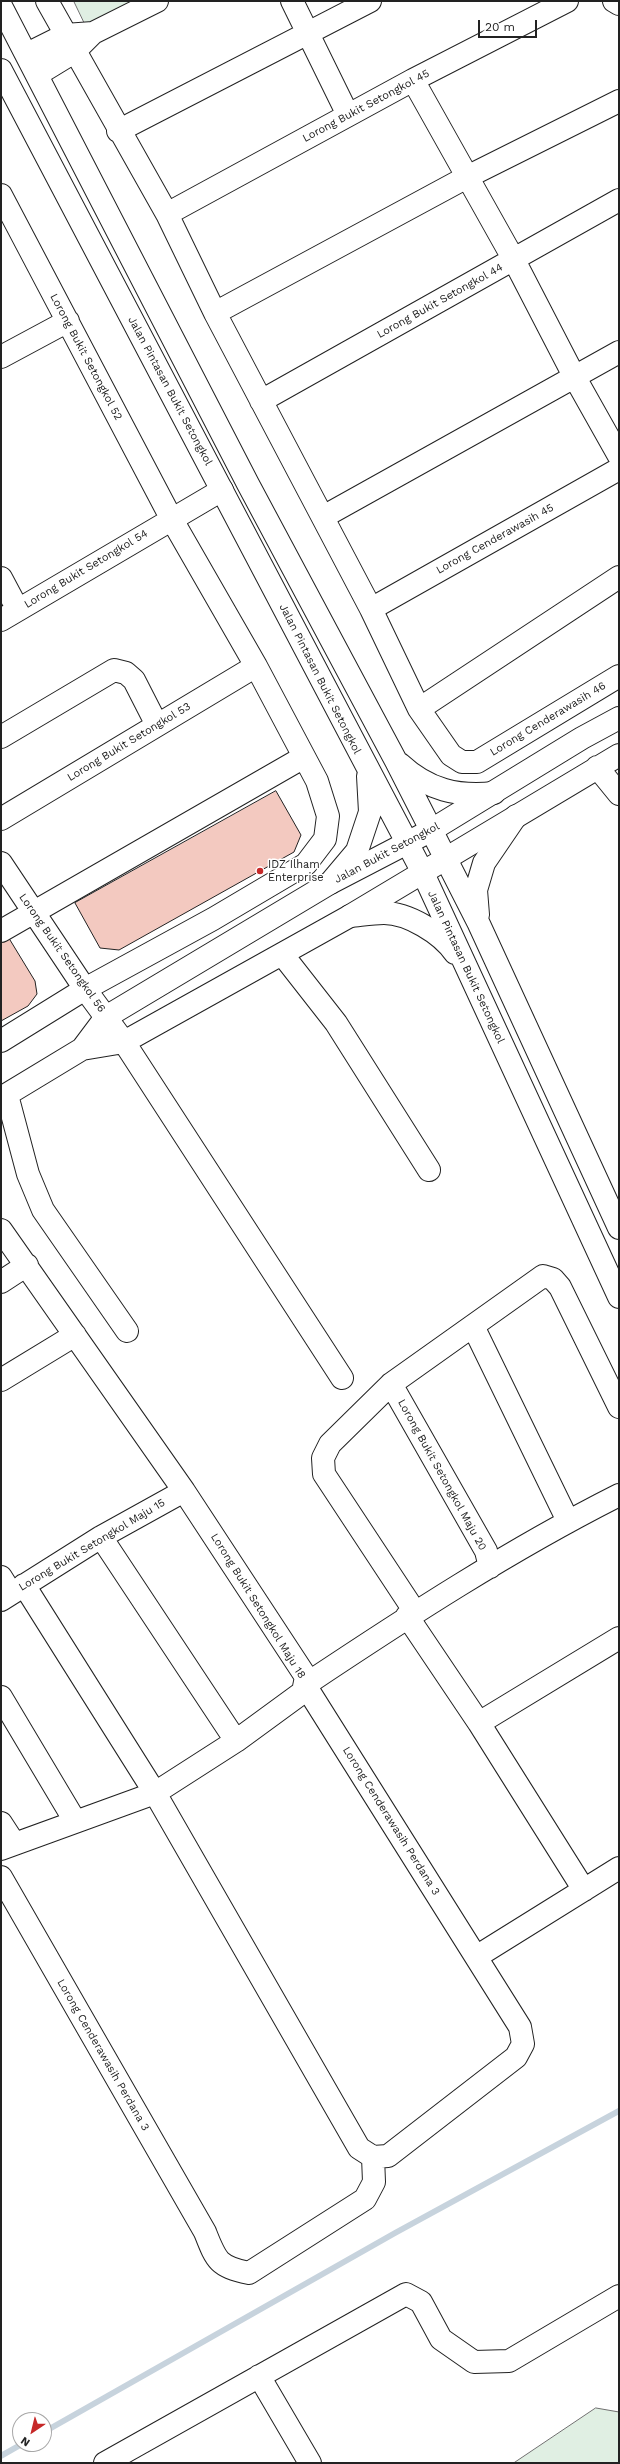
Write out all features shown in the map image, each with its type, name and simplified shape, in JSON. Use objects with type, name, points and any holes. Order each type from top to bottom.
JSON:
[{"type":"street","points":[[47,1],[69,44],[118,131],[167,214],[214,313],[371,609],[419,709],[619,577]]},
{"type":"street","points":[[27,54],[69,44],[158,1]]},
{"type":"street","points":[[292,1],[348,115]]},
{"type":"street","points":[[118,131],[309,34],[370,1]]},
{"type":"street","name":"Lorong Bukit Setongkol 45","points":[[167,214],[413,80],[567,1]]},
{"type":"street","points":[[614,1],[619,4]]},
{"type":"street","points":[[1,6],[38,74],[248,484],[396,761],[430,831],[478,922],[619,1228]]},
{"type":"street","points":[[38,74],[69,44]]},
{"type":"street","name":"Jalan Pintasan Bukit Setongkol","points":[[1,70],[215,494],[422,871],[619,1296]]},
{"type":"street","points":[[413,80],[514,260],[574,376],[619,456]]},
{"type":"street","points":[[214,313],[467,177],[619,101]]},
{"type":"street","name":"Lorong Bukit Setongkol 52","points":[[1,195],[68,321],[178,514],[317,781],[328,816],[325,839],[306,864],[213,919],[85,989],[1,1041]]},
{"type":"street","name":"Lorong Bukit Setongkol 44","points":[[261,401],[619,200]]},
{"type":"street","points":[[1,357],[68,321]]},
{"type":"street","points":[[323,517],[619,352]]},
{"type":"street","name":"Lorong Cenderawasih 45","points":[[371,609],[619,469]]},
{"type":"street","name":"Lorong Bukit Setongkol 54","points":[[9,615],[178,514],[215,494]]},
{"type":"street","points":[[1,578],[9,615]]},
{"type":"street","name":"Lorong Bukit Setongkol 53","points":[[1,819],[256,666]]},
{"type":"street","points":[[1,737],[114,670],[126,673],[134,680],[157,725]]},
{"type":"street","name":"Lorong Cenderawasih 46","points":[[419,709],[451,755],[462,762],[477,762],[619,676]]},
{"type":"street","name":"Jalan Bukit Setongkol","points":[[4,1097],[82,1049],[106,1017],[330,883],[430,831],[582,738],[619,718]]},
{"type":"street","name":"Jalan Bukit Setongkol","points":[[82,1049],[124,1042],[350,916],[422,871],[445,859],[619,755]]},
{"type":"street","points":[[1,931],[304,757]]},
{"type":"street","points":[[396,761],[412,776],[438,788],[473,795],[494,793]]},
{"type":"street","points":[[597,767],[619,794]]},
{"type":"street","points":[[330,883],[357,851],[370,812],[367,770]]},
{"type":"street","points":[[478,922],[476,890],[484,863],[516,816]]},
{"type":"street","name":"Lorong Bukit Setongkol 56","points":[[1,863],[85,989],[124,1042],[342,1378]]},
{"type":"street","points":[[350,916],[385,913],[420,923],[449,944],[469,974]]},
{"type":"street","points":[[282,954],[336,1023],[429,1170]]},
{"type":"street","points":[[4,1097],[28,1174],[43,1210],[127,1331]]},
{"type":"street","name":"Lorong Bukit Setongkol Maju 18","points":[[1,1230],[184,1491],[306,1678],[303,1692],[236,1741],[156,1793],[7,1846]]},
{"type":"street","points":[[1,1282],[27,1266]]},
{"type":"street","points":[[584,1890],[324,1474],[323,1458],[330,1444],[391,1384],[544,1276],[553,1279],[560,1287],[619,1407]]},
{"type":"street","points":[[473,1326],[568,1521]]},
{"type":"street","points":[[1,1380],[75,1335]]},
{"type":"street","name":"Lorong Bukit Setongkol Maju 20","points":[[391,1384],[486,1551],[490,1567]]},
{"type":"street","name":"Lorong Bukit Setongkol Maju 15","points":[[9,1589],[184,1491]]},
{"type":"street","points":[[305,1685],[411,1614],[568,1521],[619,1495]]},
{"type":"street","points":[[101,1537],[236,1741]]},
{"type":"street","points":[[9,1589],[156,1793],[359,2148],[373,2157]]},
{"type":"street","points":[[479,1723],[619,1638]]},
{"type":"street","name":"Lorong Cenderawasih Perdana 3","points":[[1,1878],[205,2232],[214,2255],[228,2269],[249,2272],[365,2199],[374,2182],[373,2157],[388,2156],[516,2057],[522,2044],[520,2027],[305,1685]]},
{"type":"street","points":[[1,1697],[76,1821]]},
{"type":"street","points":[[1,1823],[7,1846]]},
{"type":"street","points":[[476,1957],[619,1868]]},
{"type":"street","points":[[107,2462],[406,2294],[421,2302],[441,2339],[474,2362],[509,2361],[619,2296]]},
{"type":"street","points":[[259,2376],[310,2463]]},
{"type":"green space","points":[[74,1],[138,1],[87,28]]},
{"type":"green space","points":[[596,2408],[619,2412],[619,2463],[514,2463]]},
{"type":"building","points":[[276,791],[301,835],[294,852],[119,950],[100,948],[75,903]]},
{"type":"building","points":[[7,935],[35,981],[37,994],[28,1006],[1,1021],[1,939]]},
{"type":"waterway","points":[[52,2427],[395,2233],[619,2111]]},
{"type":"waterway","points":[[1,2456],[12,2450]]},
{"type":"place","name":"IDZ Ilham Enterprise","points":[[260,871]]}]
